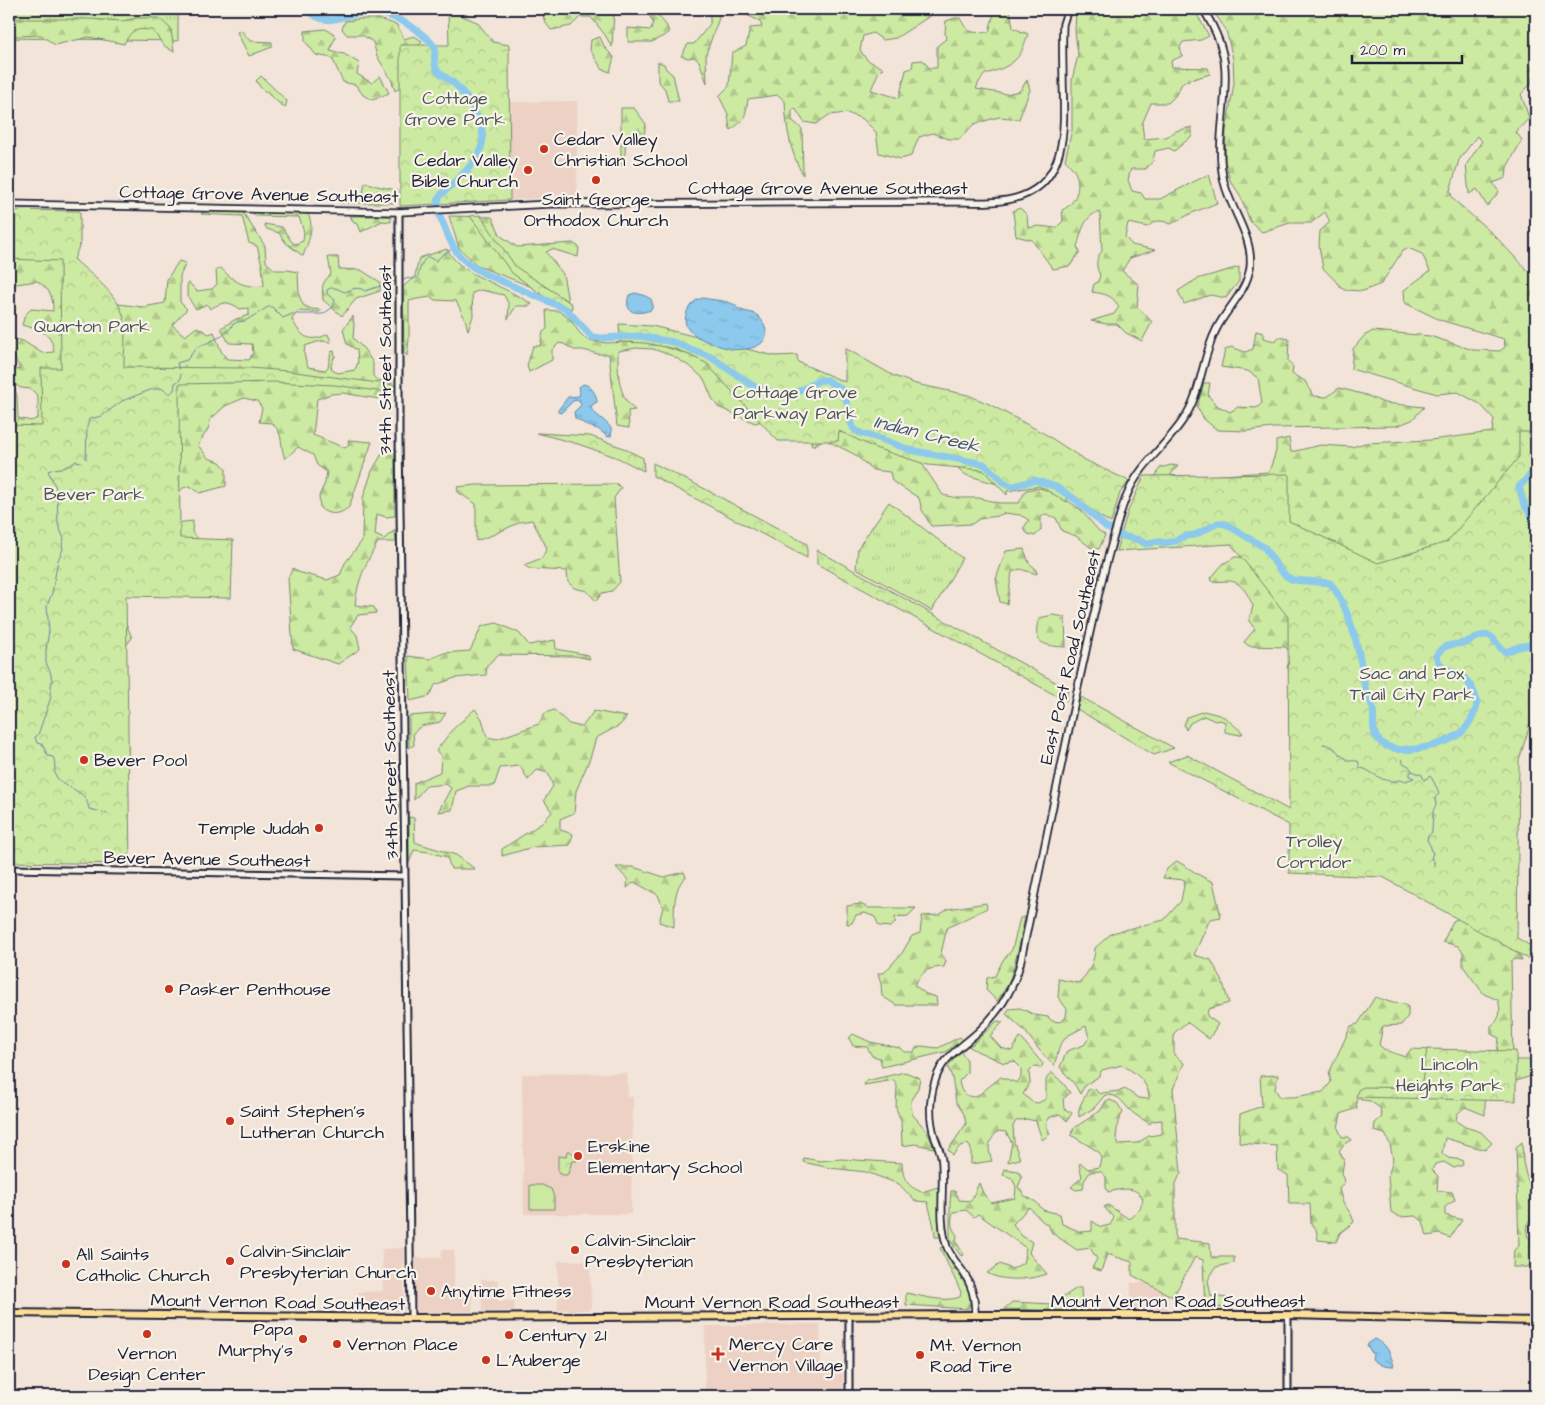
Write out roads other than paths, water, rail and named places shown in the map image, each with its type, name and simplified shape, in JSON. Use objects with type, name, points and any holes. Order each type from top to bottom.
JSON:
[{"type":"main road","name":"Cottage Grove Avenue Southeast","points":[[9,204],[399,212],[575,204],[991,202],[1016,198],[1033,191],[1044,181],[1052,170],[1059,153],[1064,127],[1063,24],[1068,9]]},
{"type":"main road","name":"East Post Road Southeast","points":[[975,1315],[972,1288],[966,1275],[948,1250],[944,1234],[942,1163],[931,1120],[932,1091],[937,1074],[948,1058],[988,1023],[1002,1006],[1016,978],[1092,618],[1104,567],[1127,494],[1145,464],[1174,432],[1190,410],[1198,392],[1212,337],[1243,289],[1250,269],[1248,242],[1229,199],[1220,163],[1225,79],[1222,50],[1215,29],[1203,9]]},
{"type":"main road","name":"Mount Vernon Road Southeast","points":[[9,1313],[411,1318],[1288,1315],[1536,1321]]},
{"type":"street","name":"34th Street Southeast","points":[[399,212],[399,436],[411,1318]]},
{"type":"street","name":"Bever Avenue Southeast","points":[[9,869],[405,876]]},
{"type":"street","points":[[1288,1315],[1288,1396]]},
{"type":"street","points":[[849,1316],[849,1396]]},
{"type":"water","points":[[635,293],[651,299],[653,306],[651,310],[632,312],[628,306],[628,301],[629,295]]},
{"type":"water","points":[[703,298],[729,303],[757,315],[762,320],[766,329],[766,337],[763,342],[752,348],[739,350],[722,347],[692,333],[688,329],[685,318],[689,307]]},
{"type":"water","points":[[583,384],[589,386],[595,393],[597,402],[591,408],[611,428],[611,436],[608,437],[598,429],[588,426],[575,418],[574,412],[581,405],[578,400],[573,401],[561,413],[558,412],[568,397],[579,396],[579,387]]},
{"type":"water","points":[[1374,1339],[1385,1346],[1390,1353],[1394,1366],[1382,1366],[1372,1359],[1373,1355],[1367,1345]]},
{"type":"waterway","name":"Indian Creek","points":[[307,9],[314,15],[329,20],[360,13],[377,13],[396,18],[414,28],[435,47],[437,70],[455,84],[472,105],[482,130],[481,148],[472,164],[438,200],[440,217],[453,246],[469,264],[483,273],[566,309],[592,337],[639,336],[673,342],[711,357],[753,386],[781,396],[787,396],[820,380],[827,380],[845,392],[850,421],[854,429],[860,433],[910,450],[984,464],[1007,485],[1014,486],[1035,480],[1056,487],[1076,500],[1106,527],[1122,536],[1139,540],[1146,544],[1157,541],[1165,543],[1185,536],[1195,535],[1218,523],[1226,524],[1265,548],[1286,576],[1293,580],[1330,583],[1336,591],[1354,635],[1363,670],[1364,685],[1374,712],[1375,735],[1385,745],[1406,749],[1432,746],[1454,737],[1470,723],[1477,706],[1475,694],[1462,676],[1446,669],[1440,664],[1436,656],[1442,648],[1467,642],[1484,635],[1492,637],[1501,649],[1506,652],[1529,645],[1536,640]]},
{"type":"waterway","points":[[400,281],[418,277],[421,266],[426,258],[428,257],[436,261],[454,248]]},
{"type":"waterway","points":[[179,369],[177,363],[187,360],[197,347],[222,336],[232,325],[245,321],[268,307],[272,307],[283,318],[292,314],[323,314],[333,307],[335,300],[327,294],[329,289],[334,288],[345,292],[357,288],[365,291],[396,281]]},
{"type":"waterway","points":[[86,459],[89,419],[102,416],[122,401],[150,390],[161,388],[170,394],[174,390],[175,383],[180,380],[181,374]]},
{"type":"waterway","points":[[81,462],[76,461],[65,467],[48,471],[57,490],[58,524],[64,539],[52,593],[47,606],[49,631],[46,663],[52,680],[51,697],[38,735],[35,737],[37,743],[42,744],[48,756],[53,757],[56,777],[82,795],[89,809],[107,813]]},
{"type":"waterway","name":"Indian Creek","points":[[1536,473],[1531,474],[1519,487],[1524,504],[1536,524]]},
{"type":"waterway","points":[[1323,744],[1333,748],[1347,759],[1358,761],[1360,768],[1382,779],[1395,782],[1398,780],[1405,781],[1414,778],[1410,776],[1412,771]]},
{"type":"waterway","name":"Indian Creek","points":[[1398,753],[1401,749]]},
{"type":"waterway","points":[[1402,759],[1403,763],[1409,766],[1412,771],[1422,775],[1424,780],[1430,776],[1439,794],[1435,798],[1436,805],[1433,811],[1432,832],[1427,840],[1431,847],[1430,850],[1433,852],[1431,859],[1434,862],[1434,866]]},
{"type":"place","name":"Cedar Valley Christian School","points":[[544,149]]},
{"type":"place","name":"Cedar Valley Bible Church","points":[[528,170]]},
{"type":"place","name":"Saint George Orthodox Church","points":[[596,180]]},
{"type":"place","name":"Bever Pool","points":[[84,760]]},
{"type":"place","name":"Temple Judah","points":[[319,828]]},
{"type":"place","name":"Pasker Penthouse","points":[[169,989]]},
{"type":"place","name":"Saint Stephen's Lutheran Church","points":[[230,1121]]},
{"type":"place","name":"Erskine Elementary School","points":[[578,1156]]},
{"type":"place","name":"Calvin-Sinclair Presbyterian","points":[[575,1250]]},
{"type":"place","name":"Calvin-Sinclair Presbyterian Church","points":[[230,1261]]},
{"type":"place","name":"All Saints Catholic Church","points":[[66,1264]]},
{"type":"place","name":"Anytime Fitness","points":[[431,1291]]},
{"type":"place","name":"Vernon Design Center","points":[[147,1334]]},
{"type":"place","name":"Century 21","points":[[509,1335]]},
{"type":"place","name":"Papa Murphy's","points":[[303,1339]]},
{"type":"place","name":"Vernon Place","points":[[337,1344]]},
{"type":"place","name":"Mercy Care Vernon Village","points":[[718,1354]]},
{"type":"place","name":"Mt. Vernon Road Tire","points":[[920,1355]]},
{"type":"place","name":"L'Auberge","points":[[486,1360]]},
{"type":"park label","name":"Cottage Grove Park","points":[[455,108]]},
{"type":"park label","name":"Quarton Park","points":[[92,326]]},
{"type":"park label","name":"Cottage Grove Parkway Park","points":[[795,402]]},
{"type":"park label","name":"Bever Park","points":[[94,494]]},
{"type":"park label","name":"Sac and Fox Trail City Park","points":[[1412,683]]},
{"type":"park label","name":"Trolley Corridor","points":[[1314,851]]},
{"type":"park label","name":"Lincoln Heights Park","points":[[1449,1074]]}]
